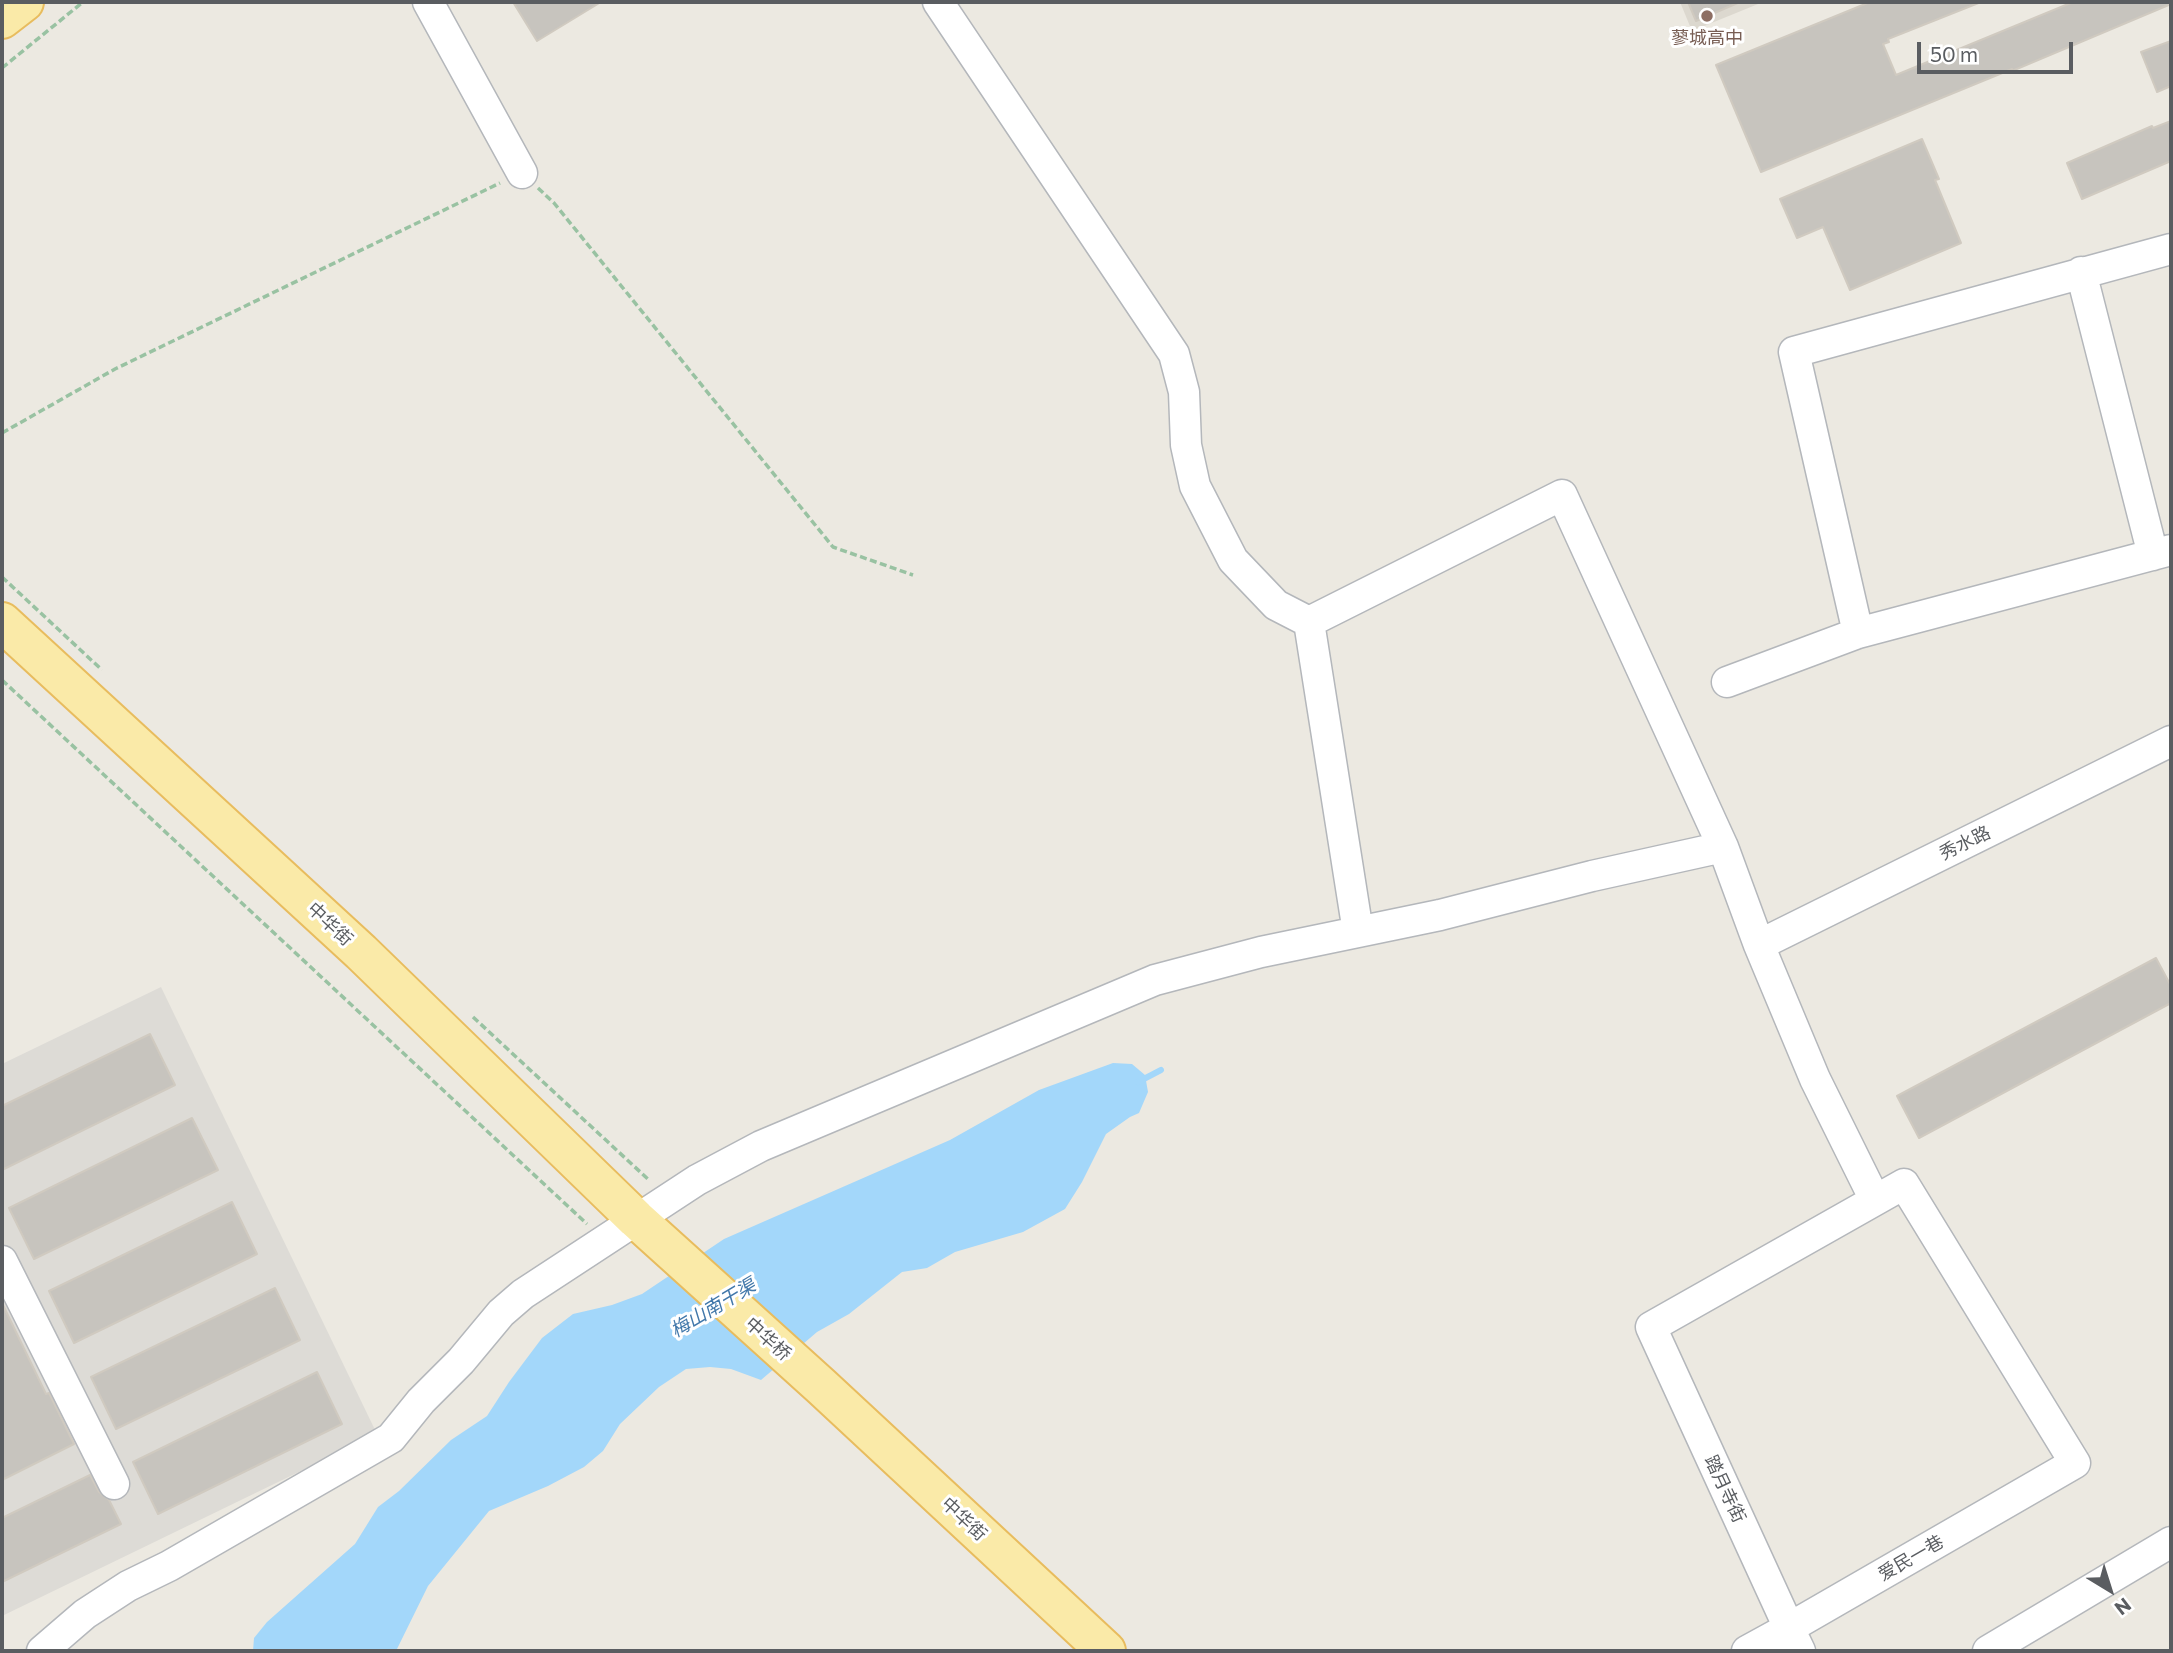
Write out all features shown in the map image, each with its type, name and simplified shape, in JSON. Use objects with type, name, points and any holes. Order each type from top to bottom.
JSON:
[{"type":"main road","points":[[2,19],[24,2]]},
{"type":"main road","name":"中华街","points":[[2,622],[361,952],[644,1226]]},
{"type":"main road","name":"中华桥","points":[[644,1226],[822,1387]]},
{"type":"main road","name":"中华街","points":[[822,1387],[1106,1651]]},
{"type":"street","points":[[428,2],[522,173]]},
{"type":"street","points":[[938,2],[1174,354],[1184,392],[1186,445],[1195,486],[1233,560],[1276,605],[1309,622]]},
{"type":"street","points":[[1858,633],[1794,352],[2171,249]]},
{"type":"street","points":[[1727,682],[1858,633],[2162,552],[2081,272]]},
{"type":"street","points":[[1309,622],[1562,495],[1723,847],[1759,945],[1815,1079],[1875,1200]]},
{"type":"street","points":[[1309,622],[1358,932]]},
{"type":"street","name":"秀水路","points":[[1759,945],[2171,741]]},
{"type":"street","points":[[42,1651],[85,1614],[128,1586],[169,1566],[391,1438],[501,1313],[523,1294],[644,1226],[697,1180],[761,1146],[1155,980],[1261,952],[1440,915],[1592,876],[1723,847]]},
{"type":"street","name":"爱民一巷","points":[[1747,1651],[1794,1640],[2075,1463],[1904,1184],[1875,1200]]},
{"type":"street","name":"踏月寺街","points":[[1794,1640],[1651,1327],[1875,1200]]},
{"type":"street","points":[[2,1261],[114,1484]]},
{"type":"street","points":[[1988,1651],[2171,1542]]},
{"type":"path","points":[[2,68],[83,2]]},
{"type":"path","points":[[2,433],[115,369],[522,173],[554,203],[833,547],[913,575]]},
{"type":"shaded area","name":"蓼城高中","points":[[1680,2],[1763,2],[1692,31]]},
{"type":"shaded area","points":[[161,987],[377,1434],[2,1616],[2,1064]]},
{"type":"water","points":[[1113,1063],[1132,1064],[1145,1075],[1148,1092],[1139,1113],[1106,1134],[1065,1209],[1023,1232],[955,1252],[927,1268],[902,1272],[849,1314],[817,1332],[761,1380],[731,1369],[686,1369],[659,1387],[620,1424],[603,1451],[584,1467],[548,1486],[489,1511],[428,1586],[396,1651],[253,1651],[254,1638],[267,1622],[355,1544],[378,1507],[399,1491],[451,1440],[487,1416],[542,1338],[573,1314],[612,1305],[642,1294],[724,1239],[950,1140],[1039,1090]]},
{"type":"building","points":[[513,2],[601,2],[537,41]]},
{"type":"building","points":[[1688,2],[1740,2],[1696,21]]},
{"type":"building","points":[[1870,2],[1981,2],[1888,39],[1889,42],[1883,44],[1896,75],[2073,2],[2171,4],[1761,172],[1716,65]]},
{"type":"building","points":[[2171,41],[2171,86],[2157,92],[2141,52]]},
{"type":"building","points":[[2171,121],[2171,161],[2082,199],[2067,163],[2152,126],[2153,128]]},
{"type":"building","points":[[1922,139],[1939,179],[1935,180],[1961,243],[1850,290],[1823,227],[1797,238],[1780,199]]},
{"type":"building","points":[[2156,958],[2171,986],[2171,1003],[1919,1138],[1897,1096]]},
{"type":"building","points":[[150,1034],[175,1085],[2,1170],[2,1106]]},
{"type":"building","points":[[192,1118],[218,1170],[34,1259],[9,1208]]},
{"type":"building","points":[[232,1202],[257,1254],[74,1343],[49,1291]]},
{"type":"building","points":[[275,1288],[300,1340],[116,1429],[91,1377]]},
{"type":"building","points":[[2,1303],[46,1394],[49,1393],[74,1444],[2,1480]]},
{"type":"building","points":[[317,1372],[342,1424],[158,1514],[133,1462]]},
{"type":"building","points":[[90,1475],[99,1492],[109,1500],[121,1524],[2,1582],[2,1518]]},
{"type":"waterway","name":"梅山南干渠","points":[[1138,1082],[1161,1070]]},
{"type":"place","name":"蓼城高中","points":[[1707,16]]}]
